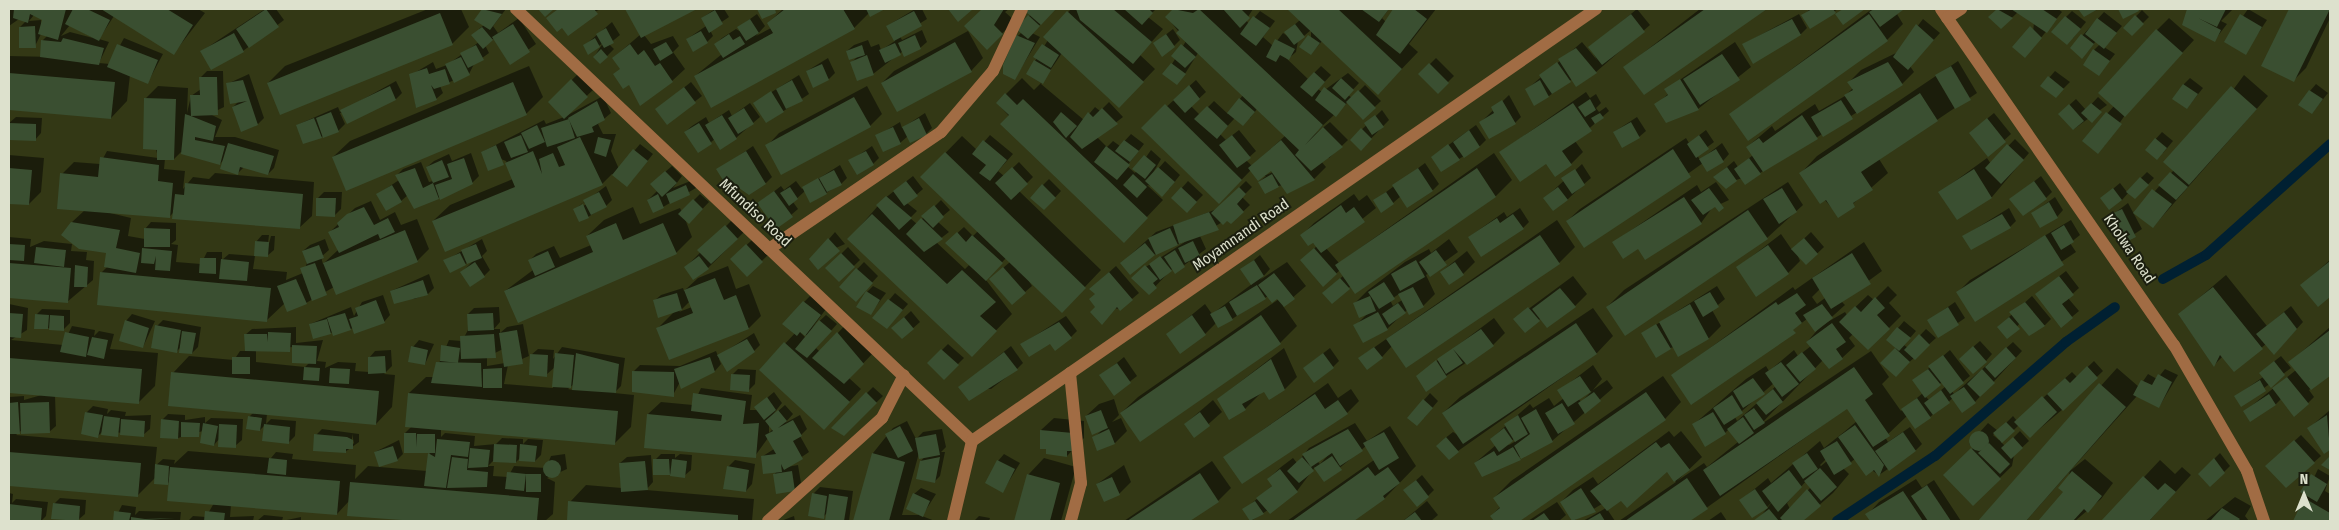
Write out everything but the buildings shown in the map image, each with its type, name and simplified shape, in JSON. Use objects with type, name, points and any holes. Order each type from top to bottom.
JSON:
[{"type":"street","name":"Mfundiso Road","points":[[516,9],[972,441]]},
{"type":"street","points":[[769,249],[941,132],[993,71],[1022,9]]},
{"type":"street","name":"Moyamnandi Road","points":[[972,441],[1596,9]]},
{"type":"street","points":[[1944,13],[1961,9]]},
{"type":"street","name":"Kholwa Road","points":[[1944,13],[2174,345],[2247,470],[2264,521]]},
{"type":"street","points":[[1070,373],[1082,483],[1071,521]]},
{"type":"street","points":[[768,521],[882,418],[904,376]]},
{"type":"street","points":[[954,521],[972,441]]},
{"type":"waterway","points":[[2163,279],[2206,255],[2330,144]]},
{"type":"waterway","points":[[1837,521],[1935,456],[2066,342],[2115,307]]}]
